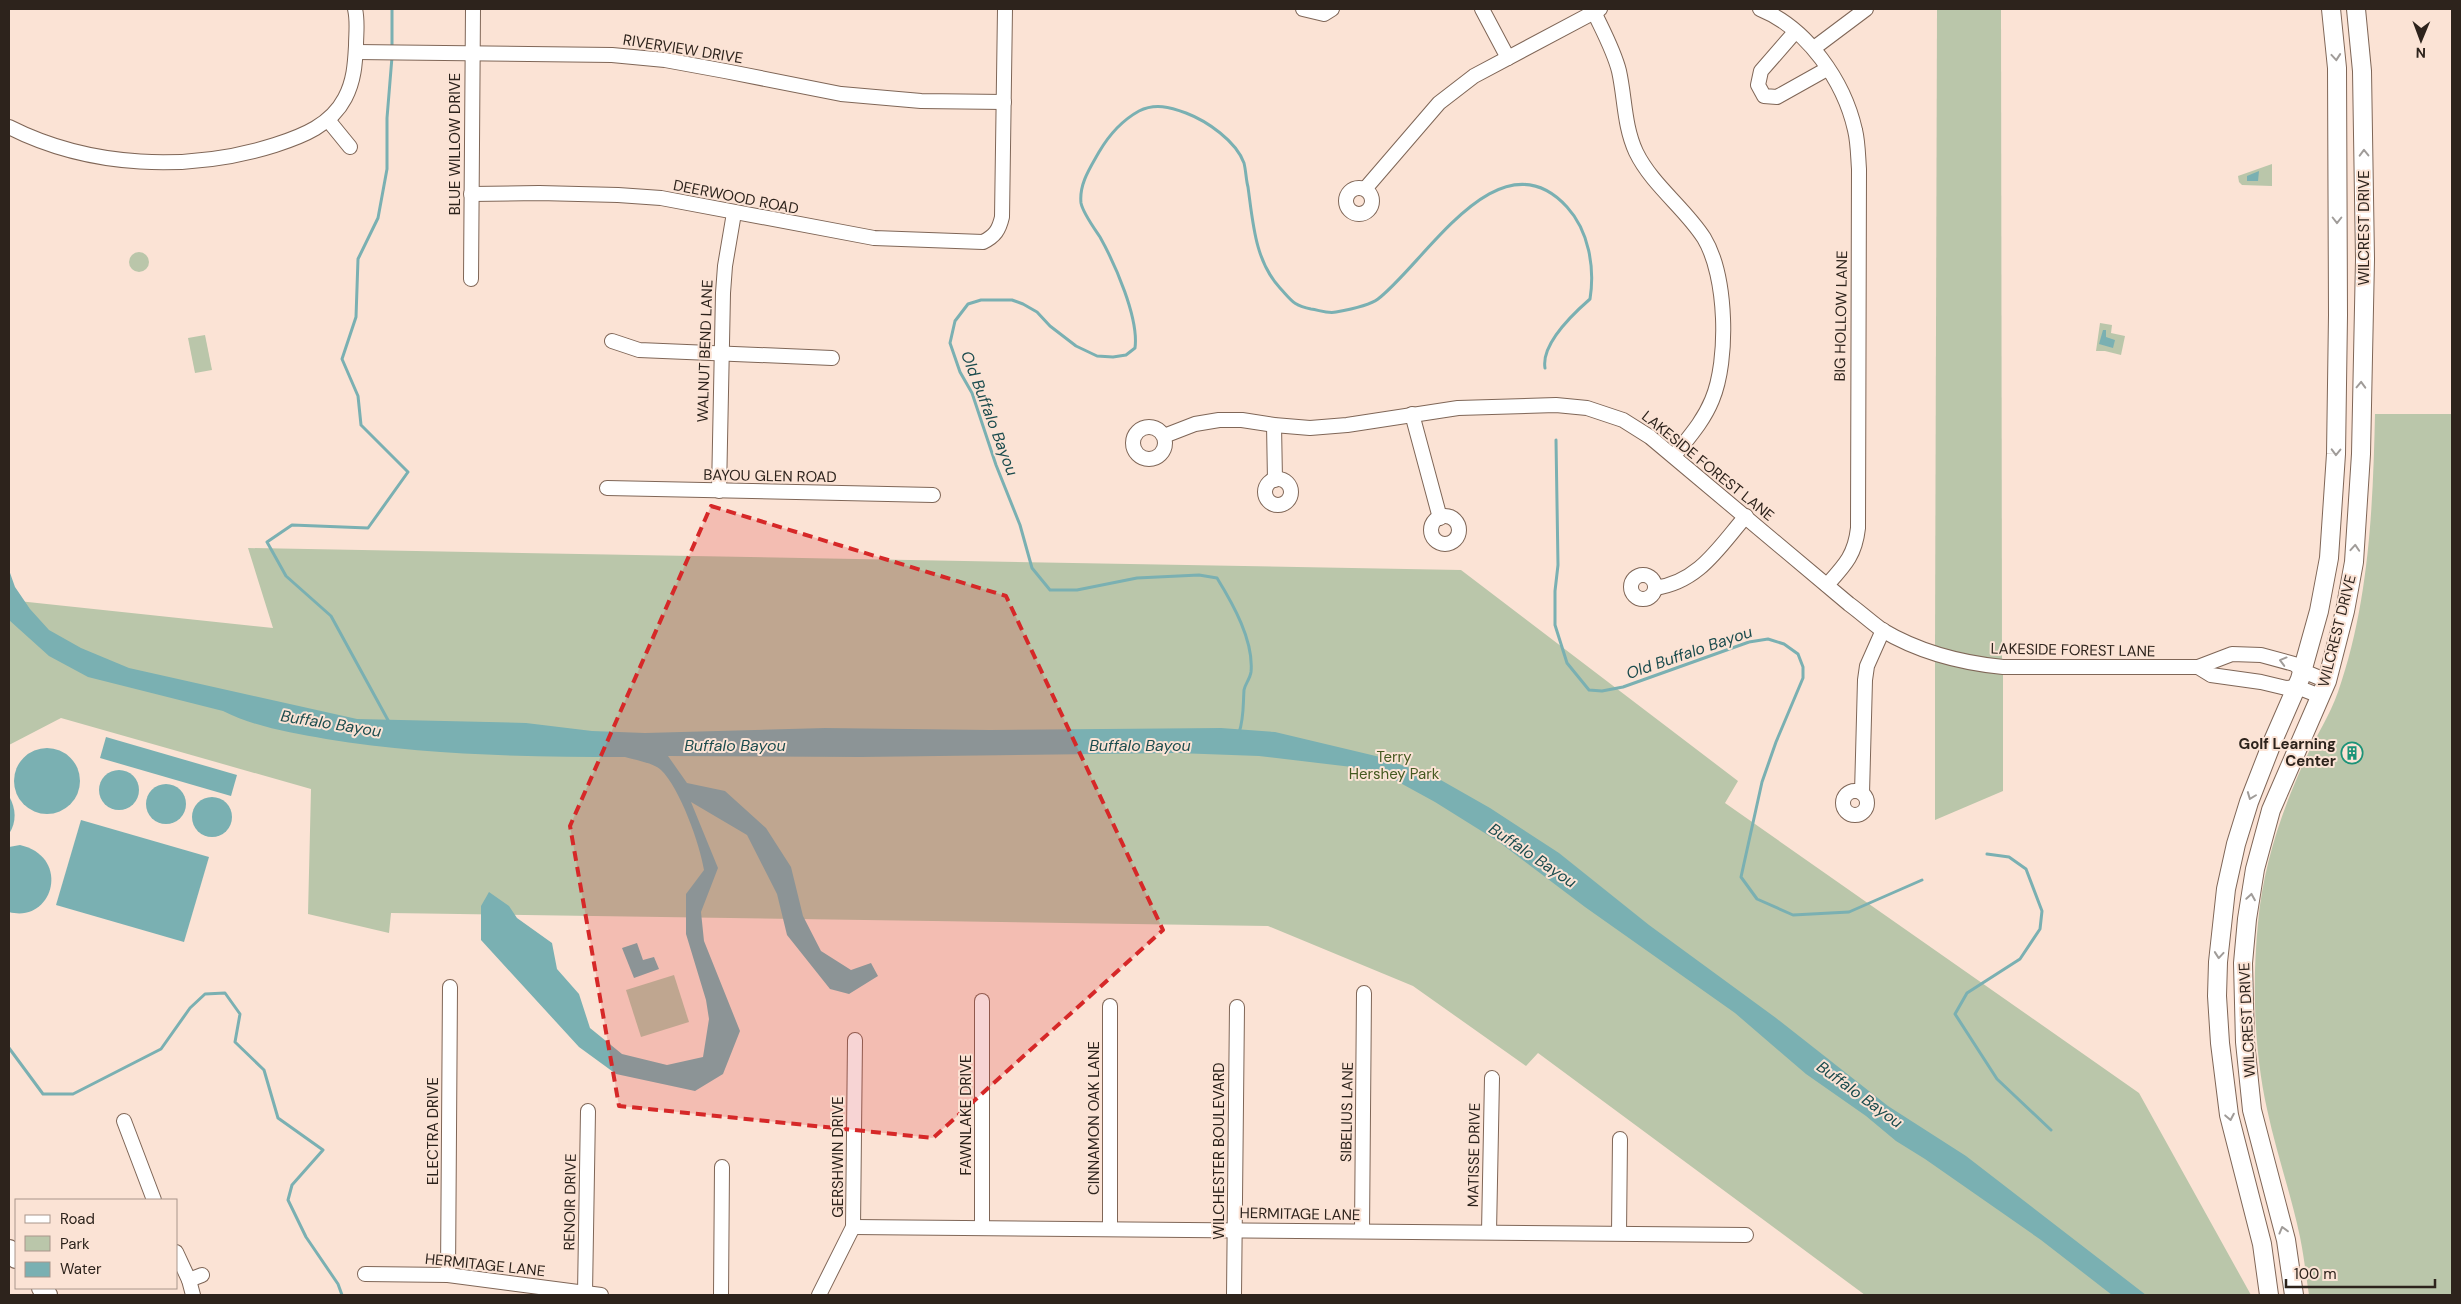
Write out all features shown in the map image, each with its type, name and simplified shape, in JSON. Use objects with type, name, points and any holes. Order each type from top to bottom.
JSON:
[{"type":"main road","name":"WILCREST DRIVE","points":[[2269,1295],[2262,1244],[2229,1115],[2220,1043],[2218,962],[2226,889],[2236,844],[2265,760],[2300,679],[2320,611],[2328,567],[2336,454],[2338,315],[2337,68],[2331,9]]},
{"type":"main road","name":"WILCREST DRIVE","points":[[2294,1295],[2286,1240],[2252,1110],[2245,1042],[2243,963],[2247,919],[2256,869],[2271,810],[2324,688],[2345,611],[2354,562],[2360,464],[2365,259],[2362,71],[2356,9]]},
{"type":"main road","points":[[2265,1267],[2290,1263]]},
{"type":"street","points":[[9,127],[40,140],[95,156],[142,162],[211,160],[260,150],[304,135],[328,120],[341,105],[350,87],[358,30],[355,9]]},
{"type":"street","name":"BLUE WILLOW DRIVE","points":[[471,279],[472,9]]},
{"type":"street","points":[[1004,102],[1005,9]]},
{"type":"street","points":[[1303,9],[1324,14],[1332,9]]},
{"type":"street","points":[[1482,9],[1508,58]]},
{"type":"street","name":"BIG HOLLOW LANE","points":[[1760,9],[1795,32],[1814,48],[1840,89],[1855,130],[1859,169],[1856,408],[1858,528],[1856,545],[1850,558],[1827,585]]},
{"type":"street","points":[[1814,48],[1866,9]]},
{"type":"street","points":[[1365,189],[1411,132],[1439,103],[1474,76],[1597,10],[1619,71],[1623,104],[1636,152],[1645,167],[1704,239],[1712,255],[1720,287],[1722,353],[1713,399],[1700,424],[1674,456]]},
{"type":"street","points":[[1795,32],[1761,71],[1758,85],[1764,96],[1777,97],[1827,70]]},
{"type":"street","name":"RIVERVIEW DRIVE","points":[[356,52],[612,55],[717,69],[841,94],[921,101],[1004,102]]},
{"type":"street","name":"DEERWOOD ROAD","points":[[471,194],[618,195],[661,198],[874,238],[983,242],[993,237],[999,228],[1002,217],[1004,102]]},
{"type":"street","points":[[328,120],[350,147]]},
{"type":"street","name":"WALNUT BEND LANE","points":[[718,491],[725,266],[734,213]]},
{"type":"street","points":[[612,341],[639,350],[832,358]]},
{"type":"street","name":"LAKESIDE FOREST LANE","points":[[1164,436],[1195,424],[1218,420],[1242,420],[1310,428],[1347,425],[1458,408],[1556,406],[1587,408],[1623,420],[1674,456],[1883,630],[1938,654],[1976,664],[2003,667],[2198,668],[2225,655],[2240,653],[2261,655],[2294,664],[2300,679],[2324,688]]},
{"type":"street","points":[[1412,414],[1440,518]]},
{"type":"street","points":[[1274,425],[1275,480]]},
{"type":"street","name":"BAYOU GLEN ROAD","points":[[607,488],[933,495]]},
{"type":"street","points":[[1655,588],[1686,580],[1706,563],[1746,516]]},
{"type":"street","points":[[1862,793],[1865,680],[1868,666],[1883,630]]},
{"type":"street","name":"LAKESIDE FOREST LANE","points":[[2198,668],[2211,675],[2261,682],[2286,688],[2300,679]]},
{"type":"street","name":"ELECTRA DRIVE","points":[[448,1275],[450,987]]},
{"type":"street","name":"SIBELIUS LANE","points":[[1362,1231],[1364,993]]},
{"type":"street","name":"FAWNLAKE DRIVE","points":[[982,1001],[982,1228]]},
{"type":"street","name":"CINNAMON OAK LANE","points":[[1110,1006],[1110,1229]]},
{"type":"street","name":"WILCHESTER BOULEVARD","points":[[1234,1295],[1237,1006]]},
{"type":"street","name":"GERSHWIN DRIVE","points":[[819,1295],[854,1227],[855,1040]]},
{"type":"street","name":"MATISSE DRIVE","points":[[1489,1232],[1492,1078]]},
{"type":"street","name":"RENOIR DRIVE","points":[[585,1293],[588,1111]]},
{"type":"street","points":[[124,1121],[154,1199]]},
{"type":"street","points":[[1619,1233],[1620,1139]]},
{"type":"street","points":[[721,1295],[722,1167]]},
{"type":"street","name":"HERMITAGE LANE","points":[[854,1227],[1746,1235]]},
{"type":"street","points":[[178,1255],[195,1277],[193,1295]]},
{"type":"street","name":"HERMITAGE LANE","points":[[365,1274],[448,1275],[601,1295]]},
{"type":"highlighted area","points":[[711,506],[1006,596],[1163,930],[933,1138],[619,1106],[570,826]]},
{"type":"green space","points":[[1937,9],[2001,9],[2002,660],[1969,656],[1935,646]]},
{"type":"green space","points":[[2272,164],[2272,186],[2242,185],[2239,182],[2238,176]]},
{"type":"green space","points":[[139,252],[146,255],[149,262],[146,269],[139,272],[132,269],[129,262],[132,255]]},
{"type":"green space","points":[[2100,323],[2112,325],[2111,333],[2125,336],[2121,355],[2096,351]]},
{"type":"green space","points":[[205,335],[212,370],[195,373],[188,338]]},
{"type":"green space","points":[[2375,414],[2452,414],[2452,1295],[2309,1295],[2300,1237],[2267,1109],[2259,1063],[2255,1016],[2255,969],[2258,923],[2264,880],[2275,838],[2289,797],[2338,692],[2357,625],[2371,520]]},
{"type":"green space","name":"Terry Hershey Park","points":[[248,548],[1461,570],[1738,781],[1725,803],[2139,1093],[2251,1295],[1865,1295],[1538,1053],[1526,1066],[1413,986],[1268,926],[391,913],[389,933],[308,914],[311,789],[61,718],[9,745],[9,600],[273,628]]},
{"type":"green space","points":[[1935,660],[2003,672],[2003,791],[1935,820]]},
{"type":"green space","points":[[674,975],[689,1022],[641,1037],[626,990]]},
{"type":"water","points":[[2259,171],[2258,181],[2247,181],[2247,176]]},
{"type":"water","points":[[2103,330],[2106,330],[2106,337],[2115,340],[2113,348],[2099,344]]},
{"type":"water","name":"Buffalo Bayou","points":[[9,570],[15,587],[30,609],[49,630],[81,648],[129,668],[357,719],[526,723],[592,731],[645,733],[825,728],[990,730],[1221,728],[1275,732],[1380,757],[1439,779],[1490,808],[1559,853],[1649,925],[1776,1018],[1888,1106],[1966,1156],[2146,1295],[2112,1295],[2041,1240],[1896,1141],[1866,1116],[1806,1074],[1735,1013],[1585,907],[1499,842],[1435,802],[1393,779],[1352,767],[1259,756],[1177,753],[861,757],[668,756],[687,783],[725,791],[766,828],[791,867],[803,916],[821,951],[851,970],[871,963],[878,976],[849,994],[830,989],[787,935],[777,894],[747,835],[691,802],[718,868],[701,912],[704,941],[740,1031],[723,1074],[695,1091],[616,1074],[579,1047],[481,940],[481,906],[489,892],[509,906],[517,918],[552,943],[557,969],[579,994],[590,1028],[622,1054],[667,1065],[703,1057],[709,1019],[706,1000],[686,934],[686,894],[704,870],[698,846],[682,803],[668,778],[661,770],[649,764],[625,757],[437,752],[326,739],[273,729],[235,717],[223,711],[88,677],[49,656],[9,620]]},
{"type":"water","points":[[106,737],[237,775],[231,796],[100,758]]},
{"type":"water","points":[[47,748],[60,751],[70,758],[77,768],[80,781],[77,794],[70,804],[60,811],[47,814],[34,811],[24,804],[17,794],[14,781],[17,768],[24,758],[34,751]]},
{"type":"water","points":[[119,770],[133,776],[139,790],[133,804],[119,810],[105,804],[99,790],[105,776]]},
{"type":"water","points":[[166,784],[180,790],[186,804],[180,818],[166,824],[152,818],[146,804],[152,790]]},
{"type":"water","points":[[9,796],[15,815],[9,834]]},
{"type":"water","points":[[212,797],[226,803],[232,817],[226,831],[212,837],[198,831],[192,817],[198,803]]},
{"type":"water","points":[[81,820],[209,857],[184,942],[56,905]]},
{"type":"water","points":[[20,845],[36,852],[46,862],[51,875],[50,888],[46,899],[37,908],[24,913],[9,912],[9,847]]},
{"type":"water","points":[[637,943],[643,960],[654,957],[659,969],[634,978],[622,948]]},
{"type":"waterway","points":[[392,9],[392,48]]},
{"type":"waterway","name":"Buffalo Bayou","points":[[389,722],[331,616],[286,576],[267,542],[292,525],[368,528],[408,472],[361,425],[358,396],[342,359],[356,317],[358,259],[378,218],[387,169],[387,118],[392,57]]},
{"type":"waterway","name":"Old Buffalo Bayou","points":[[1239,733],[1243,717],[1244,690],[1251,672],[1251,660],[1246,635],[1217,578],[1199,575],[1137,578],[1077,590],[1050,590],[1032,568],[1020,525],[996,465],[972,393],[960,372],[950,343],[955,321],[968,304],[981,300],[1012,300],[1023,304],[1037,312],[1050,326],[1076,346],[1097,356],[1113,357],[1126,355],[1135,348],[1133,322],[1125,291],[1106,248],[1084,211],[1081,196],[1083,183],[1089,170],[1111,134],[1139,111],[1151,107],[1162,107],[1180,111],[1203,121],[1235,147],[1244,163],[1256,241],[1265,266],[1291,300],[1311,309],[1333,312],[1369,304],[1378,299],[1397,282],[1465,211],[1490,194],[1515,185],[1541,188],[1567,207],[1581,227],[1589,250],[1592,275],[1590,299],[1553,339],[1545,359],[1545,368]]},
{"type":"waterway","name":"Old Buffalo Bayou","points":[[1556,440],[1558,565],[1555,591],[1555,625],[1567,663],[1589,690],[1602,691],[1623,687],[1749,642],[1768,639],[1784,644],[1798,654],[1803,667],[1803,678],[1776,742],[1762,782],[1741,877],[1757,899],[1793,915],[1849,912],[1922,880]]},
{"type":"waterway","name":"Old Buffalo Bayou","points":[[1987,854],[2009,857],[2026,869],[2042,911],[2040,929],[2020,959],[1967,993],[1955,1014],[1997,1079],[2051,1130]]},
{"type":"waterway","points":[[9,1048],[43,1094],[73,1094],[161,1049],[190,1008],[205,994],[225,993],[240,1014],[235,1042],[264,1070],[278,1118],[323,1150],[292,1185],[288,1200],[306,1237],[338,1284],[342,1295]]},
{"type":"place","name":"Golf Learning Center","points":[[2352,753]]}]
